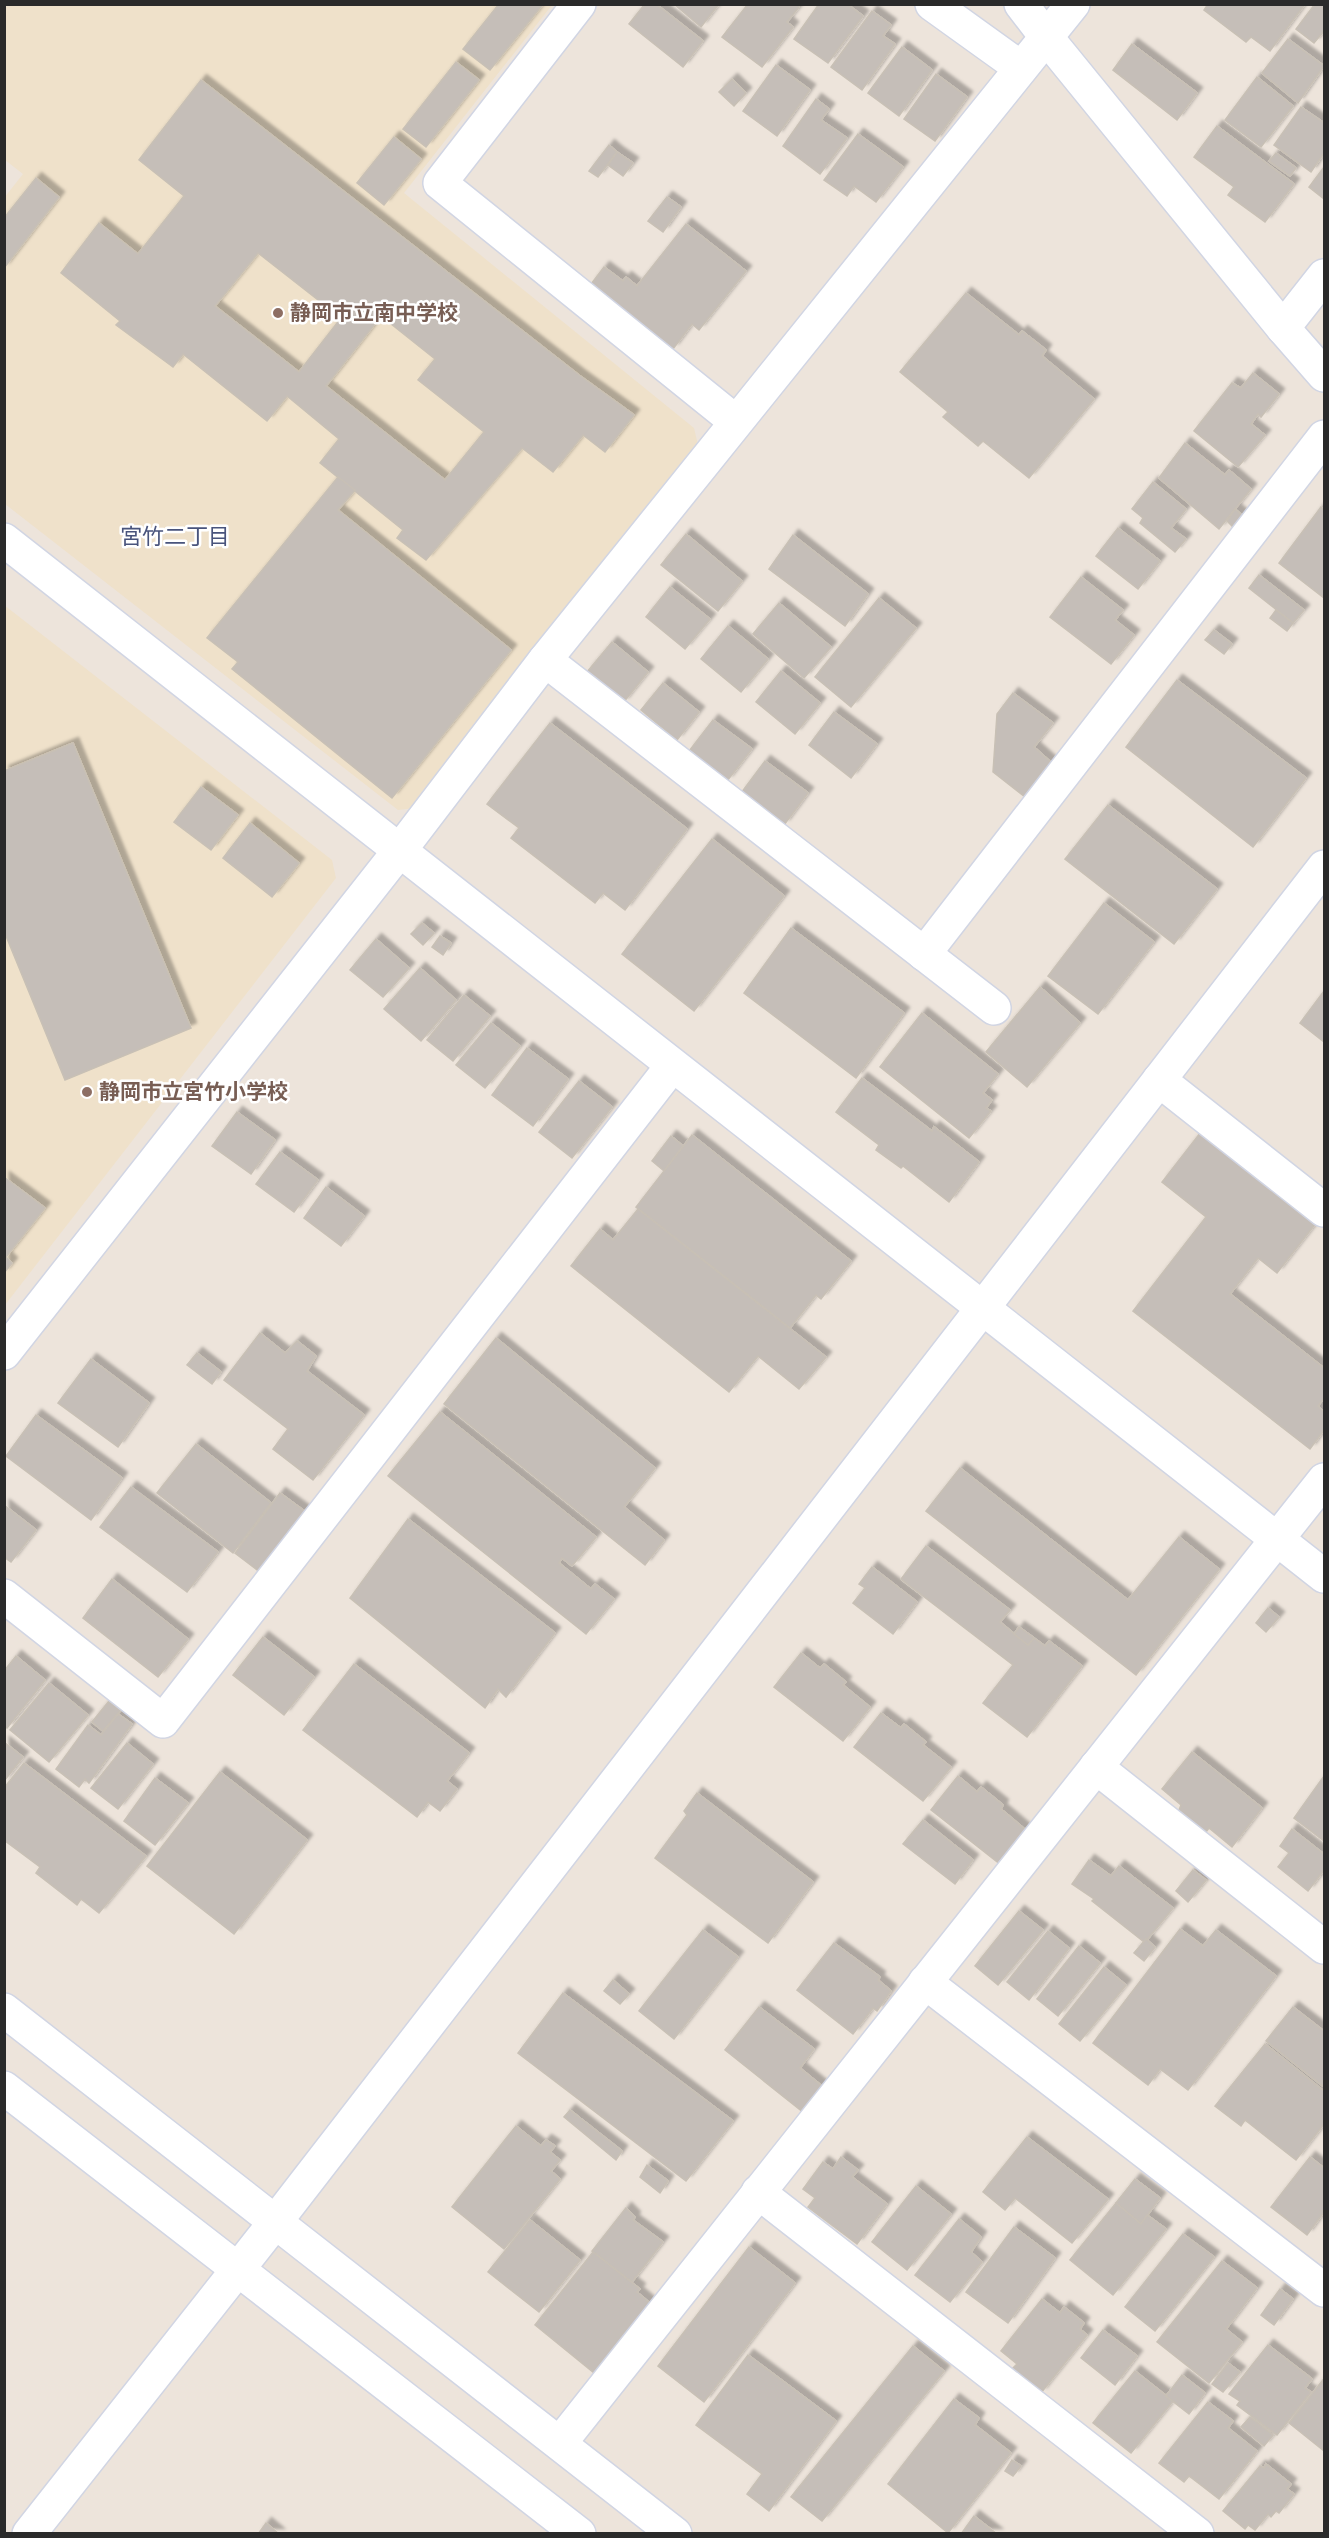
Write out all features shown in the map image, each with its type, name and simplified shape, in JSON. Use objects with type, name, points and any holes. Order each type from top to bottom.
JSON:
[{"type":"street","points":[[579,4],[440,183],[735,421]]},
{"type":"street","points":[[932,4],[1021,68]]},
{"type":"street","points":[[1022,4],[1047,38],[1283,328],[1324,375]]},
{"type":"street","points":[[4,1353],[400,850],[545,660],[735,421],[1073,4]]},
{"type":"street","points":[[1283,328],[1324,276]]},
{"type":"street","points":[[924,954],[1324,437]]},
{"type":"street","points":[[4,540],[1324,1576]]},
{"type":"street","points":[[545,660],[994,1008]]},
{"type":"street","points":[[28,2534],[276,2221],[1324,867]]},
{"type":"street","points":[[4,1596],[164,1721],[672,1066]]},
{"type":"street","points":[[1159,1080],[1324,1210]]},
{"type":"street","points":[[560,2443],[1324,1480]]},
{"type":"street","points":[[1096,1767],[1324,1947]]},
{"type":"street","points":[[925,1982],[1324,2290]]},
{"type":"street","points":[[4,2010],[675,2534]]},
{"type":"street","points":[[4,2088],[579,2534]]},
{"type":"street","points":[[758,2192],[1197,2534]]},
{"type":"shaded area","name":"静岡市立南中学校","points":[[5,5],[552,5],[404,193],[694,428],[698,445],[415,808],[398,810],[5,504],[4,198],[23,174],[5,160]]},
{"type":"shaded area","name":"静岡市立宮竹小学校","points":[[4,605],[332,860],[336,878],[5,1305]]},
{"type":"building","points":[[499,4],[543,4],[490,70],[463,49]]},
{"type":"building","points":[[645,4],[656,4],[703,41],[683,67],[629,24]]},
{"type":"building","points":[[674,4],[719,4],[701,27]]},
{"type":"building","points":[[748,4],[795,4],[799,7],[787,22],[793,27],[762,67],[722,37]]},
{"type":"building","points":[[819,4],[847,4],[863,16],[828,63],[794,39]]},
{"type":"building","points":[[1208,4],[1305,4],[1270,51],[1251,37],[1246,42],[1204,10]]},
{"type":"building","points":[[1315,4],[1324,4],[1324,31],[1314,43],[1296,29]]},
{"type":"building","points":[[872,11],[891,25],[883,36],[895,44],[862,90],[831,67]]},
{"type":"building","points":[[1288,39],[1324,66],[1298,103],[1262,73]]},
{"type":"building","points":[[1132,44],[1197,93],[1177,120],[1113,70]]},
{"type":"building","points":[[902,47],[932,70],[899,116],[868,93]]},
{"type":"building","points":[[456,62],[479,80],[426,147],[403,129]]},
{"type":"building","points":[[776,65],[810,90],[777,136],[743,111]]},
{"type":"building","points":[[936,74],[967,97],[935,141],[904,119]]},
{"type":"building","points":[[1257,77],[1293,106],[1261,147],[1225,120]]},
{"type":"building","points":[[732,79],[746,93],[734,106],[719,92]]},
{"type":"building","points":[[201,80],[579,375],[634,415],[605,452],[583,435],[553,472],[522,448],[426,560],[397,538],[403,530],[320,463],[339,439],[287,396],[267,421],[183,354],[173,367],[116,325],[120,321],[61,273],[99,223],[138,254],[184,196],[139,160]],"holes":[[[258,253],[341,318],[299,372],[215,306]],[[381,316],[435,359],[418,380],[484,432],[445,480],[326,386]]]},
{"type":"building","points":[[816,99],[829,109],[821,120],[847,138],[820,174],[783,146]]},
{"type":"building","points":[[1301,107],[1324,123],[1324,153],[1311,172],[1274,145]]},
{"type":"building","points":[[1217,126],[1294,184],[1265,222],[1228,195],[1234,187],[1194,157]]},
{"type":"building","points":[[858,134],[903,167],[876,202],[854,186],[847,196],[824,180]]},
{"type":"building","points":[[394,137],[421,159],[384,205],[357,183]]},
{"type":"building","points":[[609,145],[617,152],[598,177],[589,171]]},
{"type":"building","points":[[617,152],[633,163],[623,176],[608,165]]},
{"type":"building","points":[[1276,153],[1296,168],[1290,176],[1269,161]]},
{"type":"building","points":[[1324,167],[1324,199],[1309,187]]},
{"type":"building","points":[[36,178],[59,197],[4,268],[4,218]]},
{"type":"building","points":[[667,197],[681,207],[663,232],[648,221]]},
{"type":"building","points":[[686,224],[746,271],[699,330],[692,324],[673,349],[591,284],[604,267],[623,281],[626,277],[637,286]]},
{"type":"building","points":[[966,293],[1019,335],[1022,331],[1046,350],[1042,356],[1094,399],[1029,478],[983,441],[978,446],[943,417],[948,412],[900,372]]},
{"type":"building","points":[[1253,373],[1279,394],[1261,417],[1258,414],[1251,424],[1265,435],[1238,467],[1194,431],[1232,383],[1241,388]]},
{"type":"building","points":[[1185,443],[1225,475],[1229,470],[1251,489],[1219,529],[1159,478]]},
{"type":"building","points":[[338,477],[355,490],[338,510],[511,650],[392,798],[232,669],[238,662],[207,638]]},
{"type":"building","points":[[1153,482],[1186,509],[1171,528],[1186,539],[1175,552],[1140,523],[1143,518],[1132,509]]},
{"type":"building","points":[[1321,507],[1324,510],[1324,598],[1279,563]]},
{"type":"building","points":[[1235,509],[1242,515],[1233,527],[1227,521]]},
{"type":"building","points":[[1118,528],[1160,561],[1138,589],[1096,556]]},
{"type":"building","points":[[686,534],[742,581],[718,611],[661,565]]},
{"type":"building","points":[[793,535],[868,594],[845,626],[769,569]]},
{"type":"building","points":[[1259,575],[1304,610],[1293,623],[1249,588]]},
{"type":"building","points":[[1081,577],[1123,610],[1115,620],[1134,635],[1111,664],[1050,617]]},
{"type":"building","points":[[670,587],[710,619],[685,649],[646,617]]},
{"type":"building","points":[[879,598],[916,628],[851,707],[815,677]]},
{"type":"building","points":[[779,603],[831,647],[804,678],[753,634]]},
{"type":"building","points":[[1276,610],[1293,623],[1287,631],[1270,618]]},
{"type":"building","points":[[728,626],[768,659],[741,692],[701,659]]},
{"type":"building","points":[[1214,630],[1232,644],[1224,654],[1205,640]]},
{"type":"building","points":[[612,642],[648,672],[623,703],[587,672]]},
{"type":"building","points":[[781,671],[820,703],[795,734],[756,702]]},
{"type":"building","points":[[1177,680],[1306,778],[1253,847],[1126,747]]},
{"type":"building","points":[[663,683],[699,712],[677,740],[641,710]]},
{"type":"building","points":[[1013,693],[1053,723],[1034,747],[1053,764],[1025,797],[993,772],[997,714]]},
{"type":"building","points":[[834,712],[877,744],[851,778],[809,745]]},
{"type":"building","points":[[713,720],[752,749],[727,781],[689,751]]},
{"type":"building","points":[[550,723],[687,829],[625,910],[603,893],[595,903],[511,838],[519,828],[487,804]]},
{"type":"building","points":[[73,743],[191,1028],[65,1080],[4,931],[4,771]]},
{"type":"building","points":[[765,761],[808,793],[784,825],[741,793]]},
{"type":"building","points":[[201,787],[238,815],[211,850],[174,822]]},
{"type":"building","points":[[1108,805],[1217,889],[1174,944],[1065,859]]},
{"type":"building","points":[[250,823],[299,863],[272,897],[223,858]]},
{"type":"building","points":[[712,839],[784,896],[694,1011],[622,954]]},
{"type":"building","points":[[1104,903],[1154,942],[1098,1014],[1048,976]]},
{"type":"building","points":[[422,923],[434,933],[423,945],[411,934]]},
{"type":"building","points":[[791,928],[904,1013],[856,1078],[744,993]]},
{"type":"building","points":[[440,936],[451,943],[443,955],[432,947]]},
{"type":"building","points":[[376,939],[409,968],[383,997],[350,970]]},
{"type":"building","points":[[420,968],[456,1000],[421,1041],[384,1009]]},
{"type":"building","points":[[1040,987],[1080,1023],[1027,1087],[986,1052]]},
{"type":"building","points":[[1324,991],[1324,1042],[1300,1023]]},
{"type":"building","points":[[464,995],[490,1016],[453,1061],[427,1040]]},
{"type":"building","points":[[922,1013],[998,1074],[983,1093],[992,1100],[986,1108],[991,1111],[969,1138],[880,1067]]},
{"type":"building","points":[[491,1023],[520,1046],[485,1088],[456,1065]]},
{"type":"building","points":[[527,1048],[568,1079],[533,1126],[492,1095]]},
{"type":"building","points":[[862,1078],[932,1131],[934,1127],[979,1162],[949,1202],[903,1166],[901,1168],[876,1150],[879,1145],[836,1112]]},
{"type":"building","points":[[579,1081],[612,1107],[572,1158],[539,1132]]},
{"type":"building","points":[[237,1112],[275,1140],[251,1174],[212,1146]]},
{"type":"building","points":[[1204,1128],[1320,1218],[1277,1273],[1258,1258],[1230,1294],[1324,1368],[1324,1398],[1318,1406],[1324,1412],[1324,1430],[1310,1449],[1133,1311],[1206,1217],[1162,1182]]},
{"type":"building","points":[[692,1135],[851,1261],[821,1299],[816,1295],[790,1328],[636,1207]]},
{"type":"building","points":[[671,1136],[683,1146],[664,1171],[652,1161]]},
{"type":"building","points":[[280,1152],[318,1180],[294,1212],[256,1184]]},
{"type":"building","points":[[4,1177],[45,1208],[6,1257],[12,1263],[4,1273]]},
{"type":"building","points":[[326,1187],[364,1216],[341,1246],[304,1218]]},
{"type":"building","points":[[638,1209],[826,1357],[799,1389],[758,1356],[729,1392],[571,1266],[600,1229],[613,1240]]},
{"type":"building","points":[[260,1333],[285,1353],[297,1341],[316,1356],[307,1371],[364,1415],[313,1480],[273,1449],[288,1429],[224,1380]]},
{"type":"building","points":[[496,1338],[655,1468],[624,1507],[664,1540],[645,1565],[444,1404]]},
{"type":"building","points":[[197,1353],[221,1372],[212,1384],[187,1365]]},
{"type":"building","points":[[91,1359],[149,1403],[118,1447],[58,1403]]},
{"type":"building","points":[[440,1412],[596,1537],[572,1566],[562,1558],[559,1563],[591,1589],[595,1584],[614,1599],[586,1634],[388,1476]]},
{"type":"building","points":[[36,1415],[122,1478],[91,1520],[6,1456]]},
{"type":"building","points":[[196,1444],[271,1503],[233,1553],[157,1493]]},
{"type":"building","points":[[960,1468],[1128,1600],[1179,1537],[1219,1569],[1136,1675],[926,1511]]},
{"type":"building","points":[[131,1487],[218,1552],[187,1592],[100,1527]]},
{"type":"building","points":[[280,1493],[307,1513],[261,1573],[235,1553]]},
{"type":"building","points":[[4,1505],[36,1530],[11,1562],[4,1557]]},
{"type":"building","points":[[408,1519],[555,1633],[506,1697],[498,1689],[485,1708],[350,1598]]},
{"type":"building","points":[[926,1546],[1010,1610],[1000,1622],[1028,1645],[1034,1638],[1045,1646],[1049,1641],[1082,1666],[1027,1737],[983,1703],[1013,1665],[901,1579]]},
{"type":"building","points":[[872,1567],[917,1602],[893,1634],[853,1603],[865,1588],[859,1584]]},
{"type":"building","points":[[112,1579],[188,1639],[158,1677],[83,1618]]},
{"type":"building","points":[[1268,1608],[1279,1617],[1266,1632],[1256,1623]]},
{"type":"building","points":[[1019,1627],[1034,1638],[1028,1645],[1014,1634]]},
{"type":"building","points":[[263,1637],[314,1677],[284,1715],[233,1675]]},
{"type":"building","points":[[801,1653],[820,1668],[824,1664],[846,1682],[843,1685],[870,1707],[843,1741],[774,1687]]},
{"type":"building","points":[[16,1656],[45,1680],[7,1728],[4,1726],[4,1671]]},
{"type":"building","points":[[354,1664],[469,1753],[447,1781],[457,1789],[440,1811],[428,1802],[417,1817],[303,1730]]},
{"type":"building","points":[[49,1683],[88,1715],[49,1762],[10,1730]]},
{"type":"building","points":[[109,1701],[121,1710],[103,1731],[92,1722]]},
{"type":"building","points":[[881,1713],[901,1728],[904,1724],[926,1742],[923,1745],[951,1767],[923,1801],[854,1747]]},
{"type":"building","points":[[118,1714],[132,1724],[89,1783],[85,1779],[79,1787],[56,1769],[88,1725],[101,1735]]},
{"type":"building","points":[[4,1742],[23,1757],[4,1781]]},
{"type":"building","points":[[127,1743],[153,1764],[118,1809],[91,1788]]},
{"type":"building","points":[[1192,1752],[1262,1808],[1232,1847],[1209,1828],[1206,1832],[1179,1810],[1181,1805],[1162,1789]]},
{"type":"building","points":[[24,1763],[146,1856],[99,1913],[81,1899],[77,1905],[36,1873],[40,1867],[4,1840],[4,1788]]},
{"type":"building","points":[[220,1772],[307,1840],[234,1934],[147,1866]]},
{"type":"building","points":[[958,1776],[977,1792],[981,1787],[1003,1805],[1001,1809],[1027,1831],[1001,1865],[931,1810]]},
{"type":"building","points":[[1324,1776],[1324,1841],[1294,1818]]},
{"type":"building","points":[[155,1778],[188,1803],[155,1845],[124,1821]]},
{"type":"building","points":[[697,1793],[813,1882],[768,1943],[655,1858],[687,1815],[684,1811]]},
{"type":"building","points":[[923,1820],[973,1860],[955,1884],[903,1844]]},
{"type":"building","points":[[1292,1829],[1324,1854],[1324,1870],[1308,1891],[1278,1867],[1289,1853],[1280,1846]]},
{"type":"building","points":[[1089,1860],[1111,1876],[1119,1866],[1173,1908],[1147,1940],[1144,1942],[1092,1901],[1094,1899],[1072,1884]]},
{"type":"building","points":[[1193,1870],[1206,1880],[1188,1902],[1176,1891]]},
{"type":"building","points":[[1019,1911],[1043,1930],[998,1985],[975,1966]]},
{"type":"building","points":[[1180,1929],[1203,1946],[1216,1930],[1276,1976],[1188,2090],[1160,2069],[1148,2085],[1093,2043]]},
{"type":"building","points":[[703,1930],[738,1957],[674,2039],[639,2011]]},
{"type":"building","points":[[1048,1931],[1069,1948],[1029,2000],[1007,1982]]},
{"type":"building","points":[[1146,1939],[1155,1947],[1144,1961],[1134,1953]]},
{"type":"building","points":[[834,1943],[880,1977],[878,1980],[891,1991],[877,2011],[873,2008],[853,2034],[797,1990]]},
{"type":"building","points":[[1079,1946],[1100,1963],[1058,2016],[1037,1999]]},
{"type":"building","points":[[1104,1967],[1126,1985],[1080,2041],[1059,2024]]},
{"type":"building","points":[[613,1980],[629,1994],[620,2004],[604,1991]]},
{"type":"building","points":[[563,1993],[733,2121],[686,2181],[518,2053]]},
{"type":"building","points":[[759,2007],[814,2049],[800,2068],[823,2087],[804,2113],[725,2050]]},
{"type":"building","points":[[1293,2007],[1324,2031],[1324,2087],[1266,2041]]},
{"type":"building","points":[[1265,2044],[1324,2091],[1324,2124],[1296,2160],[1245,2120],[1241,2126],[1215,2106]]},
{"type":"building","points":[[570,2110],[622,2151],[616,2160],[564,2117]]},
{"type":"building","points":[[516,2126],[541,2146],[546,2140],[555,2146],[550,2152],[560,2160],[551,2171],[560,2179],[504,2249],[452,2207]]},
{"type":"building","points":[[1027,2137],[1108,2199],[1072,2243],[1015,2198],[1005,2210],[983,2192]]},
{"type":"building","points":[[841,2157],[858,2170],[852,2177],[887,2204],[857,2244],[808,2207],[815,2198],[803,2189],[823,2162],[833,2169]]},
{"type":"building","points":[[1310,2157],[1324,2168],[1324,2212],[1307,2235],[1271,2207]]},
{"type":"building","points":[[647,2165],[668,2181],[660,2193],[640,2177]]},
{"type":"building","points":[[1135,2179],[1160,2198],[1141,2224],[1116,2203]]},
{"type":"building","points":[[916,2186],[951,2214],[907,2270],[872,2242]]},
{"type":"building","points":[[1116,2203],[1141,2224],[1147,2215],[1166,2229],[1113,2295],[1070,2260]]},
{"type":"building","points":[[626,2208],[635,2217],[633,2220],[663,2242],[632,2282],[592,2251]]},
{"type":"building","points":[[959,2219],[981,2237],[971,2252],[982,2262],[950,2302],[915,2275]]},
{"type":"building","points":[[530,2220],[580,2260],[539,2312],[488,2272]]},
{"type":"building","points":[[1014,2227],[1055,2258],[1008,2323],[966,2292]]},
{"type":"building","points":[[1183,2234],[1214,2257],[1155,2331],[1125,2307]]},
{"type":"building","points":[[749,2247],[795,2283],[704,2402],[658,2366]]},
{"type":"building","points":[[593,2252],[640,2289],[637,2292],[650,2303],[594,2373],[535,2325]]},
{"type":"building","points":[[1222,2261],[1257,2288],[1226,2329],[1242,2342],[1209,2383],[1157,2342]]},
{"type":"building","points":[[1280,2289],[1293,2299],[1274,2325],[1261,2315]]},
{"type":"building","points":[[1042,2299],[1060,2313],[1064,2307],[1084,2323],[1080,2329],[1087,2335],[1041,2393],[1012,2369],[1017,2364],[1001,2351]]},
{"type":"building","points":[[1103,2330],[1137,2356],[1115,2385],[1081,2358]]},
{"type":"building","points":[[1268,2345],[1312,2379],[1305,2388],[1311,2392],[1277,2435],[1237,2405],[1240,2401],[1229,2394]]},
{"type":"building","points":[[913,2346],[944,2371],[822,2521],[791,2497]]},
{"type":"building","points":[[748,2355],[836,2421],[769,2511],[747,2494],[762,2474],[696,2425]]},
{"type":"building","points":[[1228,2363],[1240,2372],[1223,2392],[1212,2384]]},
{"type":"building","points":[[1135,2371],[1173,2401],[1131,2453],[1093,2423]]},
{"type":"building","points":[[1182,2375],[1205,2393],[1189,2414],[1166,2396]]},
{"type":"building","points":[[1324,2381],[1324,2451],[1289,2423]]},
{"type":"building","points":[[954,2399],[979,2418],[975,2425],[1011,2453],[948,2533],[888,2484]]},
{"type":"building","points":[[1208,2402],[1233,2421],[1228,2428],[1257,2451],[1219,2499],[1189,2476],[1184,2482],[1159,2463]]},
{"type":"building","points":[[1250,2417],[1273,2435],[1264,2446],[1241,2427]]},
{"type":"building","points":[[1012,2460],[1021,2466],[1013,2476],[1005,2471]]},
{"type":"building","points":[[1266,2464],[1291,2484],[1287,2489],[1294,2494],[1279,2513],[1276,2511],[1271,2517],[1268,2514],[1255,2530],[1248,2525],[1245,2529],[1223,2511],[1260,2466],[1264,2468]]},
{"type":"building","points":[[974,2516],[997,2534],[961,2534]]},
{"type":"building","points":[[266,2523],[279,2534],[258,2534]]},
{"type":"place","name":"静岡市立南中学校","points":[[278,313]]},
{"type":"place","name":"静岡市立宮竹小学校","points":[[87,1092]]},
{"type":"district","name":"宮竹二丁目","points":[[175,536]]}]
